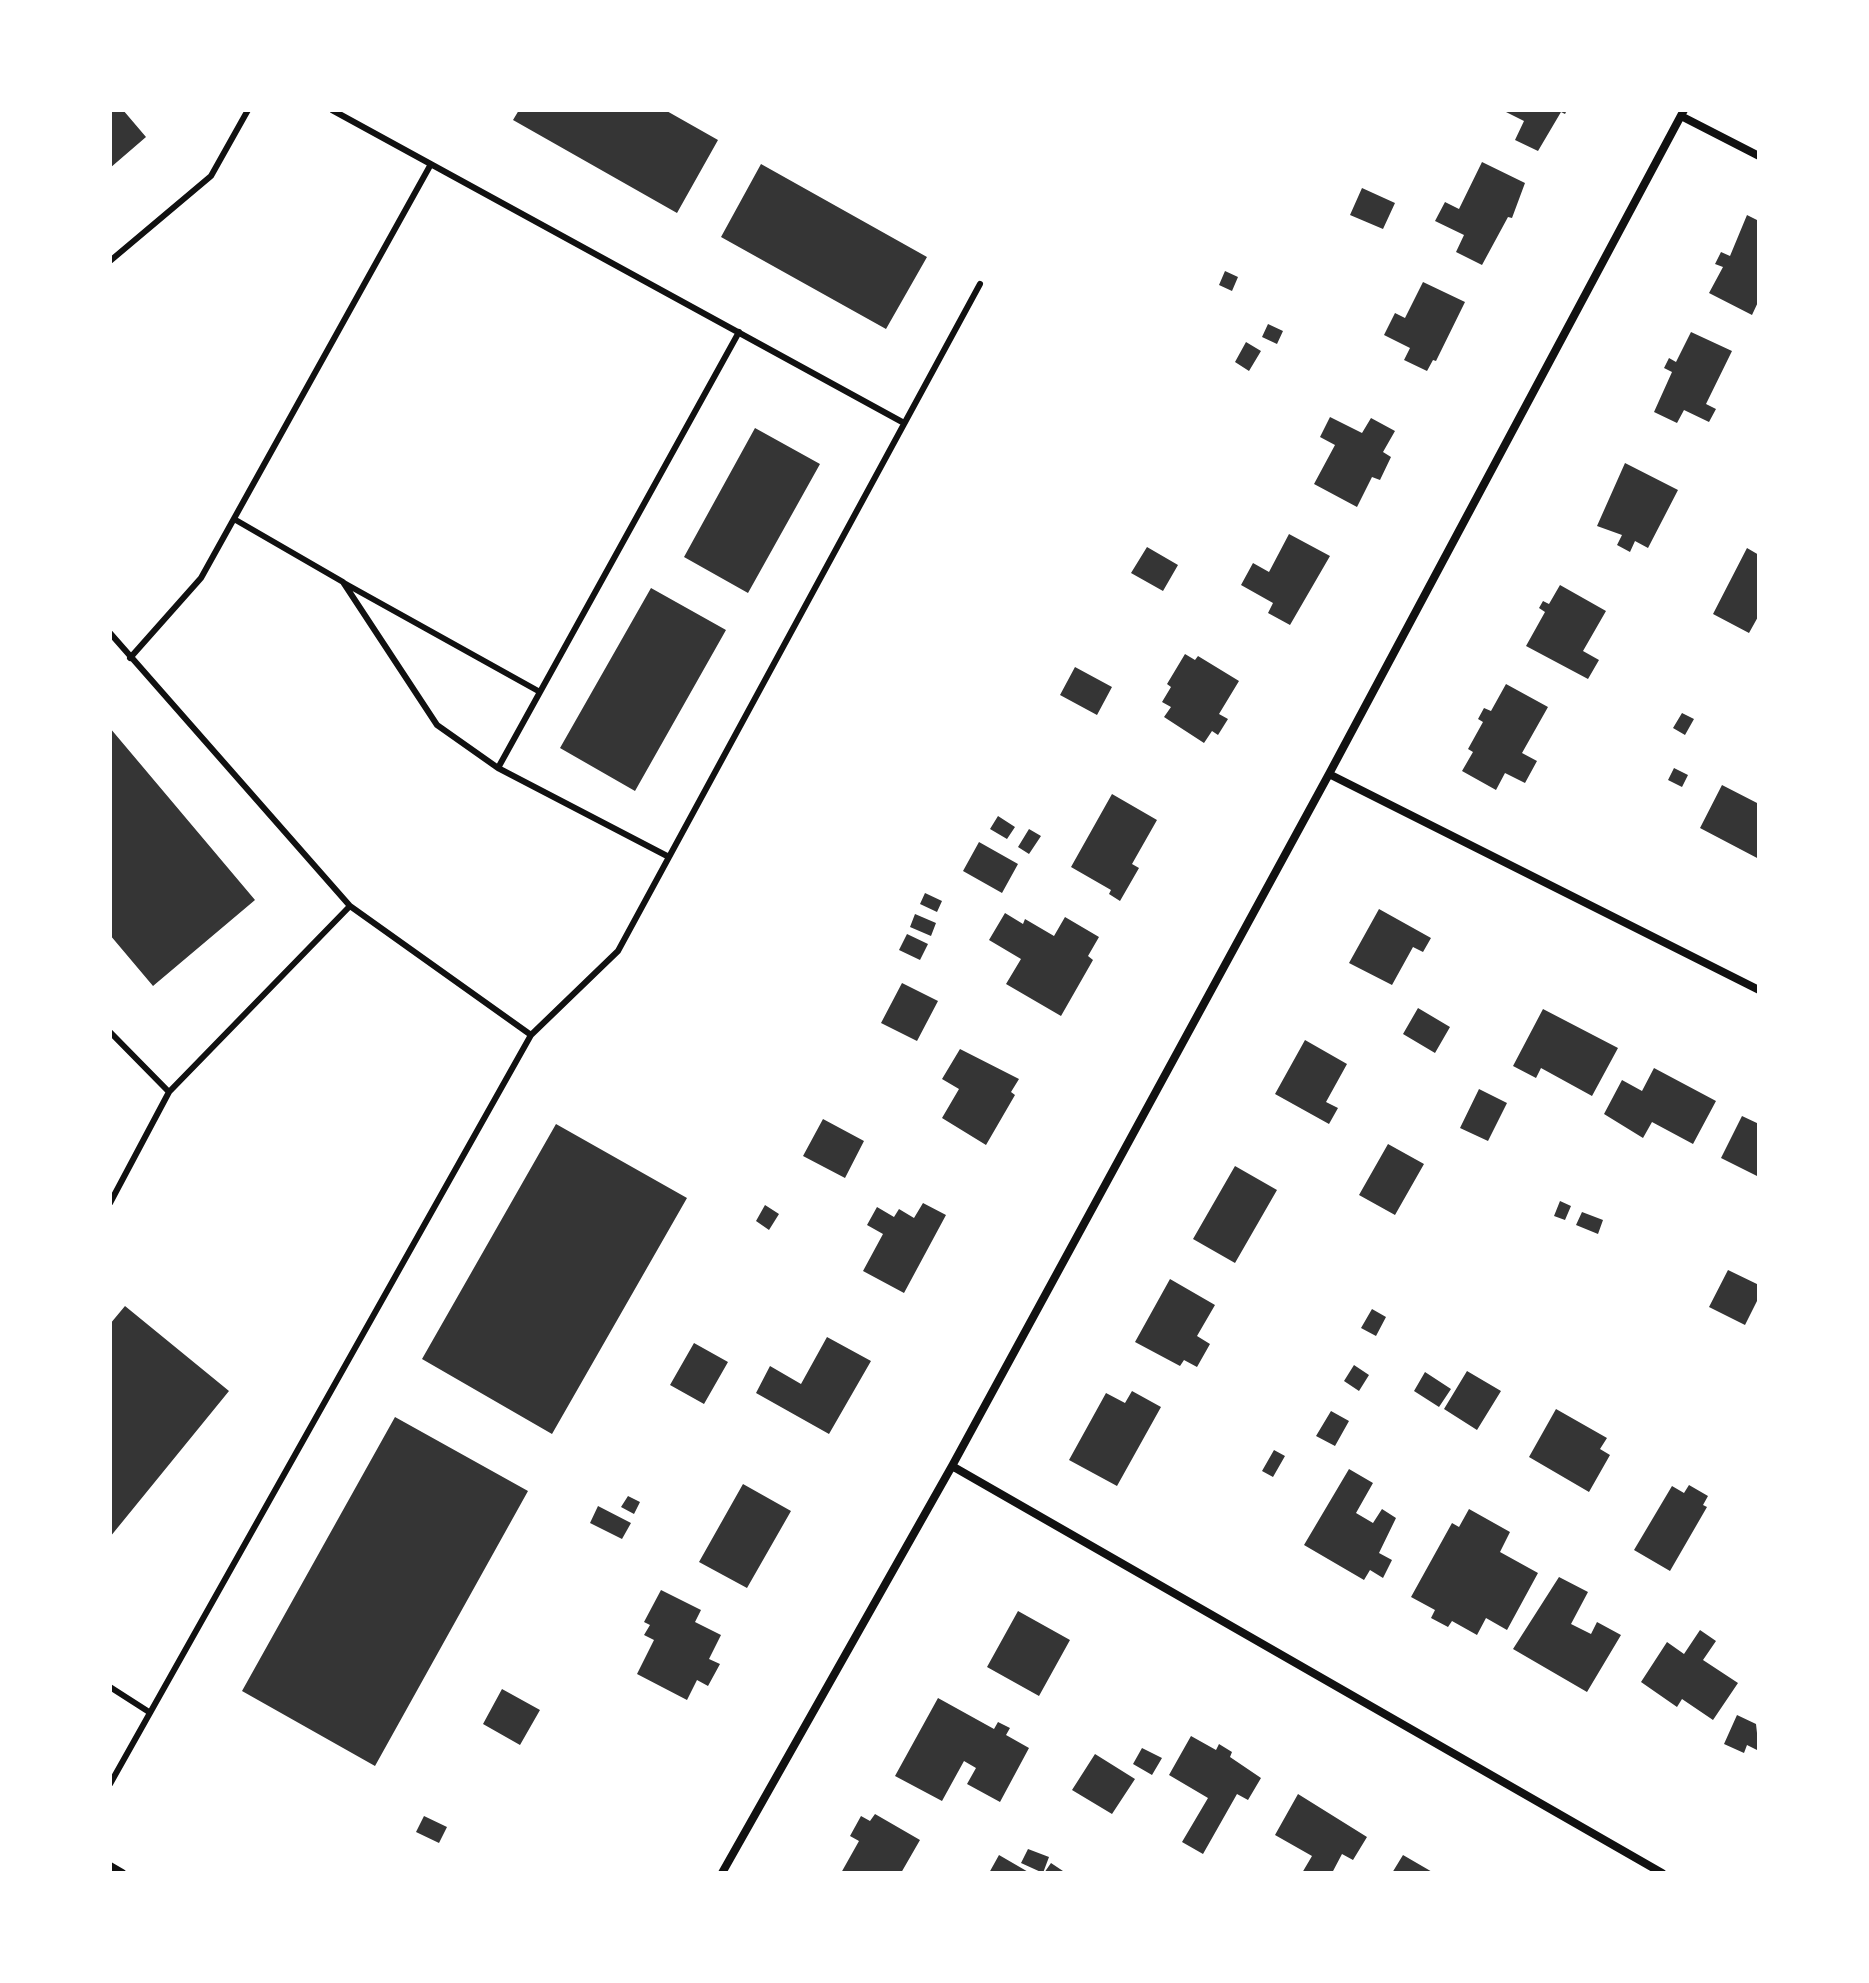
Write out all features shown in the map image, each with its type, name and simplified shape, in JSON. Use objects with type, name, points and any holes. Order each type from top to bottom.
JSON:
[{"type":"street","points":[[722,1873],[952,1466],[1329,774],[1682,113],[1759,156]]},
{"type":"street","points":[[1329,774],[1759,990]]},
{"type":"street","points":[[952,1466],[1662,1873]]},
{"type":"street","points":[[110,1866],[122,1873]]},
{"type":"lane","points":[[110,261],[211,176],[248,110]]},
{"type":"lane","points":[[332,110],[904,423]]},
{"type":"lane","points":[[130,658],[201,578],[431,164]]},
{"type":"lane","points":[[110,1784],[531,1035],[618,951],[980,284]]},
{"type":"lane","points":[[498,768],[739,332]]},
{"type":"lane","points":[[234,519],[540,692]]},
{"type":"lane","points":[[343,582],[437,725],[498,768],[669,857]]},
{"type":"lane","points":[[110,633],[350,906],[531,1035]]},
{"type":"lane","points":[[110,1203],[169,1092],[350,906]]},
{"type":"lane","points":[[110,1032],[169,1092]]},
{"type":"lane","points":[[110,1687],[149,1712]]},
{"type":"building","points":[[110,110],[123,110],[146,137],[110,168]]},
{"type":"building","points":[[519,110],[665,110],[718,140],[677,213],[513,120]]},
{"type":"building","points":[[1502,110],[1567,110],[1565,114],[1561,112],[1538,151],[1515,140],[1524,121]]},
{"type":"building","points":[[1482,162],[1525,183],[1512,218],[1508,217],[1482,265],[1456,252],[1464,235],[1435,221],[1445,202],[1459,209]]},
{"type":"building","points":[[761,164],[927,257],[886,329],[721,237]]},
{"type":"building","points":[[1362,188],[1395,203],[1383,229],[1350,215]]},
{"type":"building","points":[[1747,215],[1759,221],[1759,300],[1752,315],[1709,293],[1723,267],[1715,264],[1721,252],[1730,256]]},
{"type":"building","points":[[1225,271],[1238,277],[1232,291],[1219,285]]},
{"type":"building","points":[[1423,282],[1465,302],[1436,361],[1433,360],[1427,371],[1404,360],[1410,348],[1384,335],[1395,313],[1405,318]]},
{"type":"building","points":[[1268,324],[1283,331],[1277,344],[1262,337]]},
{"type":"building","points":[[1691,332],[1732,351],[1706,404],[1716,409],[1709,422],[1684,410],[1677,423],[1654,412],[1672,372],[1664,368],[1669,358],[1676,362]]},
{"type":"building","points":[[1246,342],[1261,351],[1249,371],[1235,362]]},
{"type":"building","points":[[1330,417],[1362,433],[1371,418],[1395,431],[1383,452],[1391,457],[1380,480],[1372,477],[1357,507],[1314,484],[1335,445],[1320,437]]},
{"type":"building","points":[[755,428],[820,464],[748,593],[684,557]]},
{"type":"building","points":[[1625,463],[1678,490],[1648,548],[1635,541],[1630,552],[1617,545],[1622,535],[1597,526]]},
{"type":"building","points":[[1289,534],[1330,556],[1290,625],[1268,613],[1273,603],[1241,585],[1253,563],[1269,572]]},
{"type":"building","points":[[1147,547],[1178,565],[1163,591],[1131,573]]},
{"type":"building","points":[[1747,548],[1759,555],[1759,615],[1749,633],[1713,614]]},
{"type":"building","points":[[1560,585],[1606,611],[1583,651],[1599,660],[1588,679],[1526,646],[1545,612],[1539,608],[1543,601],[1549,604]]},
{"type":"building","points":[[651,588],[726,630],[635,791],[560,748]]},
{"type":"building","points":[[1185,654],[1195,660],[1198,656],[1239,681],[1219,714],[1228,719],[1218,735],[1212,731],[1204,743],[1164,717],[1171,707],[1162,702],[1171,687],[1167,684]]},
{"type":"building","points":[[1075,667],[1112,687],[1097,715],[1060,695]]},
{"type":"building","points":[[1506,684],[1548,707],[1522,753],[1537,761],[1525,783],[1505,773],[1496,790],[1462,771],[1473,752],[1468,749],[1483,722],[1478,719],[1484,708],[1491,711]]},
{"type":"building","points":[[1682,713],[1694,719],[1685,735],[1673,728]]},
{"type":"building","points":[[110,728],[255,900],[153,986],[110,935]]},
{"type":"building","points":[[1674,768],[1688,775],[1682,787],[1668,780]]},
{"type":"building","points":[[1722,785],[1759,804],[1759,859],[1700,828]]},
{"type":"building","points":[[1112,794],[1157,820],[1132,864],[1139,868],[1120,901],[1109,894],[1111,890],[1071,867]]},
{"type":"building","points":[[998,816],[1015,827],[1007,839],[990,829]]},
{"type":"building","points":[[1029,829],[1041,836],[1029,854],[1018,847]]},
{"type":"building","points":[[979,842],[1018,864],[1002,893],[963,871]]},
{"type":"building","points":[[925,893],[942,901],[937,912],[920,904]]},
{"type":"building","points":[[1379,909],[1431,938],[1423,952],[1413,947],[1392,985],[1349,963]]},
{"type":"building","points":[[1005,913],[1023,924],[1025,919],[1054,936],[1065,917],[1099,937],[1088,956],[1093,960],[1061,1016],[1006,984],[1021,959],[989,940]]},
{"type":"building","points":[[915,914],[936,923],[931,936],[910,927]]},
{"type":"building","points":[[907,934],[928,944],[920,960],[899,950]]},
{"type":"building","points":[[902,983],[938,1001],[917,1041],[881,1023]]},
{"type":"building","points":[[1418,1008],[1450,1027],[1435,1053],[1403,1034]]},
{"type":"building","points":[[1543,1009],[1618,1048],[1592,1096],[1541,1068],[1536,1078],[1513,1066]]},
{"type":"building","points":[[1305,1040],[1347,1064],[1326,1102],[1338,1108],[1329,1124],[1275,1094]]},
{"type":"building","points":[[960,1049],[1019,1079],[1011,1092],[1015,1095],[986,1145],[942,1118],[959,1089],[942,1079]]},
{"type":"building","points":[[1654,1068],[1716,1101],[1693,1144],[1652,1122],[1643,1138],[1604,1114],[1622,1080],[1642,1091]]},
{"type":"building","points":[[1479,1089],[1507,1103],[1488,1141],[1460,1128]]},
{"type":"building","points":[[1742,1116],[1759,1124],[1759,1177],[1721,1158]]},
{"type":"building","points":[[823,1119],[864,1141],[845,1178],[803,1156]]},
{"type":"building","points":[[556,1124],[687,1198],[552,1434],[422,1359]]},
{"type":"building","points":[[1388,1144],[1424,1164],[1395,1215],[1359,1195]]},
{"type":"building","points":[[1235,1166],[1277,1190],[1235,1263],[1193,1239]]},
{"type":"building","points":[[1560,1201],[1571,1206],[1565,1220],[1554,1216]]},
{"type":"building","points":[[923,1203],[946,1215],[904,1293],[863,1271],[883,1234],[867,1225],[877,1207],[894,1217],[899,1209],[914,1218]]},
{"type":"building","points":[[765,1205],[779,1214],[769,1230],[756,1221]]},
{"type":"building","points":[[1582,1212],[1603,1220],[1598,1234],[1576,1225]]},
{"type":"building","points":[[1728,1270],[1759,1285],[1759,1297],[1745,1325],[1709,1307]]},
{"type":"building","points":[[1170,1279],[1215,1305],[1197,1336],[1210,1344],[1197,1367],[1184,1360],[1180,1366],[1135,1342]]},
{"type":"building","points":[[125,1306],[229,1391],[110,1537],[110,1324]]},
{"type":"building","points":[[1372,1309],[1386,1317],[1376,1336],[1361,1328]]},
{"type":"building","points":[[827,1337],[871,1361],[829,1434],[756,1393],[770,1366],[801,1384]]},
{"type":"building","points":[[694,1343],[728,1362],[704,1404],[670,1385]]},
{"type":"building","points":[[1354,1365],[1369,1375],[1359,1391],[1344,1381]]},
{"type":"building","points":[[1467,1371],[1501,1391],[1477,1430],[1444,1409]]},
{"type":"building","points":[[1425,1372],[1451,1389],[1439,1407],[1414,1391]]},
{"type":"building","points":[[1132,1391],[1161,1407],[1117,1486],[1069,1460],[1106,1393],[1125,1403]]},
{"type":"building","points":[[1556,1409],[1607,1438],[1600,1449],[1610,1455],[1589,1492],[1529,1457]]},
{"type":"building","points":[[1331,1411],[1349,1421],[1335,1446],[1316,1436]]},
{"type":"building","points":[[395,1417],[528,1491],[375,1766],[242,1691]]},
{"type":"building","points":[[1274,1450],[1285,1456],[1273,1477],[1262,1471]]},
{"type":"building","points":[[1349,1469],[1373,1483],[1356,1513],[1373,1523],[1382,1509],[1396,1518],[1379,1553],[1392,1560],[1383,1578],[1370,1570],[1364,1580],[1304,1545]]},
{"type":"building","points":[[743,1484],[791,1511],[747,1588],[699,1562]]},
{"type":"building","points":[[1689,1485],[1708,1496],[1703,1505],[1707,1507],[1670,1571],[1634,1550],[1672,1486],[1684,1493]]},
{"type":"building","points":[[628,1496],[640,1502],[634,1514],[621,1507]]},
{"type":"building","points":[[598,1506],[631,1523],[622,1539],[590,1523]]},
{"type":"building","points":[[1469,1509],[1510,1532],[1500,1552],[1538,1573],[1507,1630],[1486,1618],[1477,1635],[1452,1621],[1448,1627],[1431,1618],[1435,1610],[1411,1597],[1452,1523],[1459,1527]]},
{"type":"building","points":[[1559,1577],[1588,1592],[1571,1624],[1591,1634],[1597,1622],[1621,1635],[1587,1692],[1513,1649]]},
{"type":"building","points":[[661,1590],[701,1610],[695,1622],[721,1635],[709,1659],[720,1664],[708,1686],[697,1680],[687,1700],[637,1674],[654,1640],[644,1635],[650,1625],[644,1622]]},
{"type":"building","points":[[1018,1611],[1070,1640],[1039,1696],[987,1667]]},
{"type":"building","points":[[1700,1630],[1716,1641],[1703,1660],[1738,1683],[1713,1720],[1682,1699],[1677,1707],[1641,1682],[1667,1642],[1684,1654]]},
{"type":"building","points":[[502,1689],[540,1710],[520,1745],[483,1724]]},
{"type":"building","points":[[938,1698],[994,1729],[998,1722],[1010,1728],[1006,1735],[1029,1748],[1000,1802],[967,1784],[976,1768],[964,1761],[942,1801],[895,1776]]},
{"type":"building","points":[[1737,1715],[1756,1724],[1759,1751],[1747,1745],[1744,1753],[1724,1744]]},
{"type":"building","points":[[1191,1736],[1216,1750],[1219,1744],[1232,1752],[1230,1757],[1261,1778],[1248,1800],[1237,1794],[1203,1854],[1182,1842],[1208,1798],[1169,1775]]},
{"type":"building","points":[[1142,1748],[1162,1758],[1152,1775],[1133,1764]]},
{"type":"building","points":[[1095,1754],[1135,1779],[1112,1814],[1072,1790]]},
{"type":"building","points":[[1298,1794],[1367,1837],[1353,1860],[1342,1854],[1332,1873],[1302,1873],[1312,1856],[1275,1835]]},
{"type":"building","points":[[875,1814],[920,1840],[901,1873],[841,1873],[859,1841],[850,1836],[861,1816],[870,1821]]},
{"type":"building","points":[[424,1816],[447,1827],[439,1843],[416,1832]]},
{"type":"building","points":[[1028,1849],[1049,1857],[1043,1873],[1021,1863]]},
{"type":"building","points":[[999,1855],[1030,1873],[989,1873]]},
{"type":"building","points":[[1403,1855],[1434,1873],[1392,1873]]},
{"type":"building","points":[[1051,1863],[1066,1873],[1044,1873]]}]
